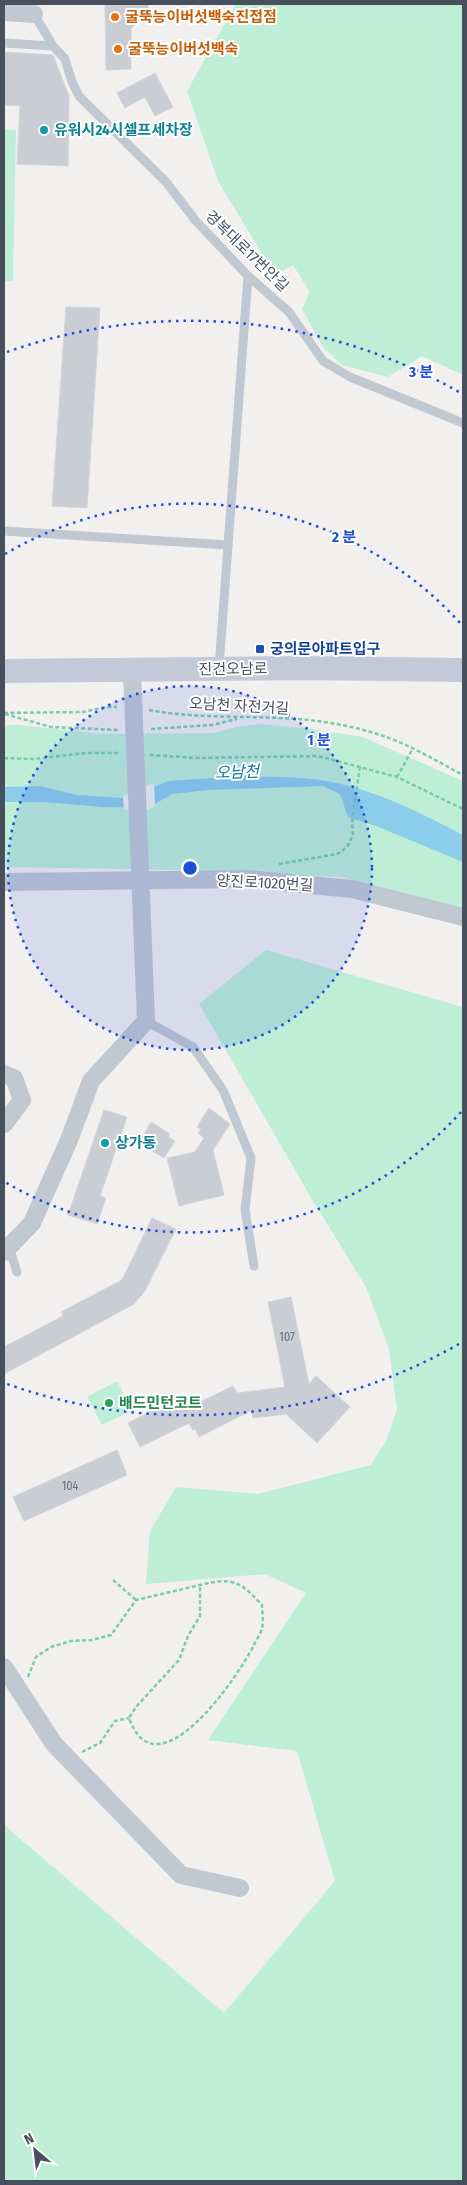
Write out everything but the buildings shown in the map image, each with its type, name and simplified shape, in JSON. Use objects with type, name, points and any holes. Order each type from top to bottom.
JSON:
[{"type":"main road","name":"진건오남로","points":[[4,671],[219,669],[463,670]]},
{"type":"main road","points":[[394,669],[463,686]]},
{"type":"street","points":[[4,12],[34,14]]},
{"type":"street","points":[[6,1249],[32,1222],[69,1140],[91,1081],[146,1021],[132,671]]},
{"type":"street","name":"양진로1020번길","points":[[4,882],[140,877],[248,879],[352,889],[463,917]]},
{"type":"street","points":[[4,1074],[14,1078],[22,1100],[4,1124]]},
{"type":"street","points":[[4,1667],[54,1744],[180,1875],[240,1888]]},
{"type":"lane","name":"경복대로17번안길","points":[[34,14],[53,46],[65,59],[72,82],[79,96],[166,182],[195,220],[248,276],[289,312],[323,361],[350,377],[463,423]]},
{"type":"lane","points":[[4,43],[53,46]]},
{"type":"lane","points":[[219,669],[248,276]]},
{"type":"lane","points":[[4,531],[228,546]]},
{"type":"lane","points":[[146,1021],[193,1047],[223,1090],[251,1158],[244,1210],[254,1266]]},
{"type":"lane","points":[[6,1249],[17,1272]]},
{"type":"path","name":"오남천 자전거길","points":[[4,712],[83,712],[106,707],[133,711],[240,719],[279,718],[329,723],[377,734],[413,748],[463,774]]},
{"type":"path","points":[[397,777],[413,748]]},
{"type":"path","points":[[4,758],[34,759],[85,752],[124,754]]},
{"type":"path","points":[[142,755],[199,758],[318,756],[397,777],[463,809]]},
{"type":"path","points":[[275,865],[337,854],[348,847],[353,835],[352,822],[360,766]]},
{"type":"path","points":[[114,1580],[136,1600]]},
{"type":"path","points":[[27,1703],[27,1680],[36,1657],[51,1647],[71,1641],[92,1640],[111,1635],[136,1600],[200,1585],[234,1581],[248,1590],[262,1605],[262,1628],[245,1662],[219,1699],[194,1726],[158,1745],[144,1741],[134,1731],[129,1718]]},
{"type":"path","points":[[71,1762],[85,1749],[100,1743],[115,1721],[129,1718],[136,1707],[179,1660],[188,1636],[200,1616],[200,1585]]},
{"type":"green space","points":[[236,4],[463,4],[463,375],[422,356],[388,377],[342,365],[323,347],[302,309],[310,292],[293,265],[275,275],[218,181],[187,91]]},
{"type":"green space","points":[[4,129],[16,130],[13,281],[4,281]]},
{"type":"green space","points":[[259,724],[312,729],[363,737],[463,781],[463,908],[341,877],[182,870],[4,867],[4,725],[103,734],[214,733],[236,727]]},
{"type":"green space","points":[[266,950],[463,1007],[463,2181],[4,2181],[4,1825],[224,2013],[335,1881],[297,1751],[208,1740],[306,1593],[265,1574],[146,1584],[150,1531],[176,1487],[258,1494],[371,1465],[386,1441],[397,1410],[389,1349],[366,1287],[313,1201],[199,1004]]},
{"type":"green space","name":"배드민턴코트","points":[[117,1381],[132,1410],[102,1425],[87,1397]]},
{"type":"water","name":"오남천","points":[[239,776],[320,780],[339,783],[376,794],[412,809],[463,835],[463,862],[376,826],[348,817],[340,794],[323,786],[209,790],[172,794],[148,808],[103,807],[43,802],[4,802],[4,787],[39,786],[77,795],[123,798],[169,781]]},
{"type":"pier","points":[[154,783],[155,806],[148,810],[124,810],[123,796]]},
{"type":"place","name":"굴뚝능이버섯백숙진접점","points":[[115,17]]},
{"type":"place","name":"굴뚝능이버섯백숙","points":[[118,49]]},
{"type":"place","name":"유워시24시셀프세차장","points":[[44,130]]},
{"type":"place","name":"궁의문아파트입구","points":[[260,649]]},
{"type":"place","name":"상가동","points":[[105,1143]]},
{"type":"place","name":"배드민턴코트","points":[[109,1403]]}]
